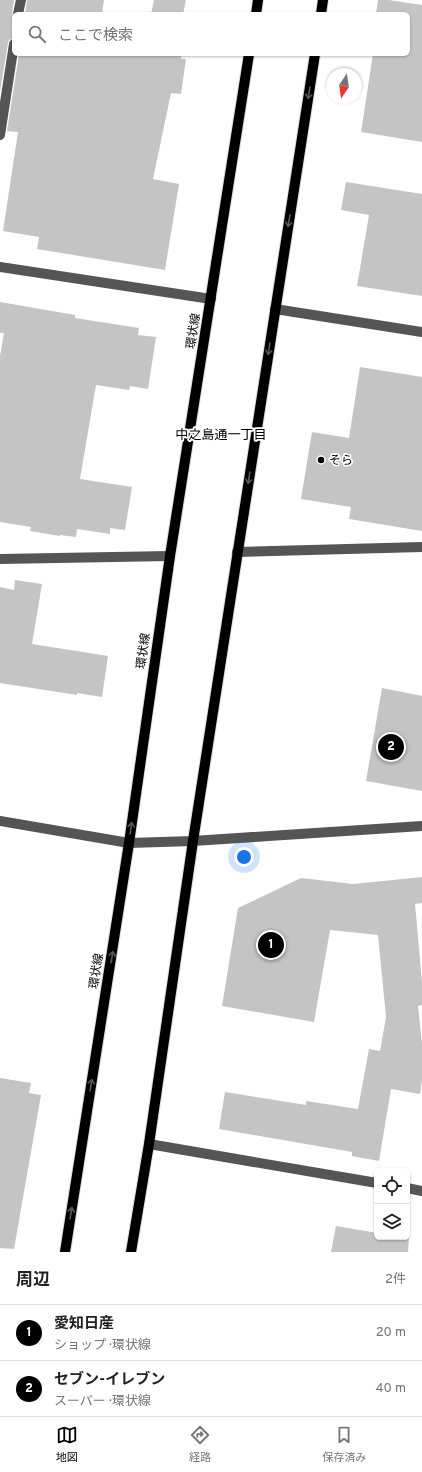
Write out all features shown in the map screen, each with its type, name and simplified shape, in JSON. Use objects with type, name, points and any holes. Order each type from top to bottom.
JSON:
[{"type":"main road","points":[[256,12],[258,0]]},
{"type":"main road","points":[[321,12],[323,0]]},
{"type":"main road","name":"環状線","points":[[65,1252],[129,843],[170,556],[250,56]]},
{"type":"main road","points":[[132,1252],[193,841],[315,56]]},
{"type":"street","points":[[18,12],[21,0]]},
{"type":"street","points":[[0,135],[4,89],[12,53]]},
{"type":"street","points":[[0,267],[211,299]]},
{"type":"street","points":[[275,309],[422,332]]},
{"type":"street","points":[[238,552],[422,547]]},
{"type":"street","points":[[0,560],[170,556]]},
{"type":"street","points":[[0,821],[129,843],[193,841],[422,826]]},
{"type":"street","points":[[149,1144],[374,1182]]},
{"type":"street","points":[[410,1189],[422,1191]]},
{"type":"building","points":[[0,0],[14,0],[12,12],[12,39],[9,40],[8,43],[0,92]]},
{"type":"building","points":[[27,0],[104,0],[102,12],[25,12]]},
{"type":"building","points":[[154,0],[186,0],[183,12],[151,12]]},
{"type":"building","points":[[378,0],[389,0],[422,5],[422,142],[361,132],[373,56],[410,56],[410,12],[376,12]]},
{"type":"building","points":[[19,56],[182,56],[181,59],[186,59],[181,94],[171,93],[153,179],[179,184],[165,270],[37,249],[39,237],[3,231],[18,132],[7,131]]},
{"type":"building","points":[[346,182],[422,194],[422,296],[357,286],[369,215],[341,210]]},
{"type":"building","points":[[0,302],[75,315],[75,318],[139,328],[138,335],[156,337],[148,389],[130,386],[129,390],[96,385],[80,479],[132,487],[125,530],[110,528],[110,534],[77,529],[76,537],[60,536],[30,531],[31,527],[0,522],[0,356],[4,333],[0,333]]},
{"type":"building","points":[[360,367],[422,377],[422,531],[349,519],[351,507],[301,499],[312,432],[349,438]]},
{"type":"building","points":[[15,580],[42,584],[32,644],[108,656],[102,697],[77,693],[77,695],[0,683],[0,587],[14,590]]},
{"type":"building","points":[[382,688],[422,696],[422,791],[366,781]]},
{"type":"building","points":[[422,877],[422,903],[415,904],[422,982],[422,1005],[418,1006],[422,1043],[422,1079],[420,1094],[391,1089],[379,1161],[352,1156],[352,1152],[219,1129],[225,1092],[306,1105],[306,1101],[358,1109],[369,1049],[380,1051],[386,1017],[378,935],[330,930],[314,1022],[222,1006],[238,908],[301,878],[353,884]]},
{"type":"building","points":[[0,1078],[31,1083],[29,1093],[41,1095],[14,1249],[0,1248]]},
{"type":"building","points":[[336,1226],[374,1232],[374,1240],[409,1240],[408,1252],[331,1252]]},
{"type":"place","name":"そら","points":[[321,460]]},
{"type":"place","name":"セブン-イレブン","points":[[391,747]]},
{"type":"place","name":"愛知日産","points":[[271,945]]},
{"type":"district","name":"中之島通一丁目","points":[[221,434]]}]
